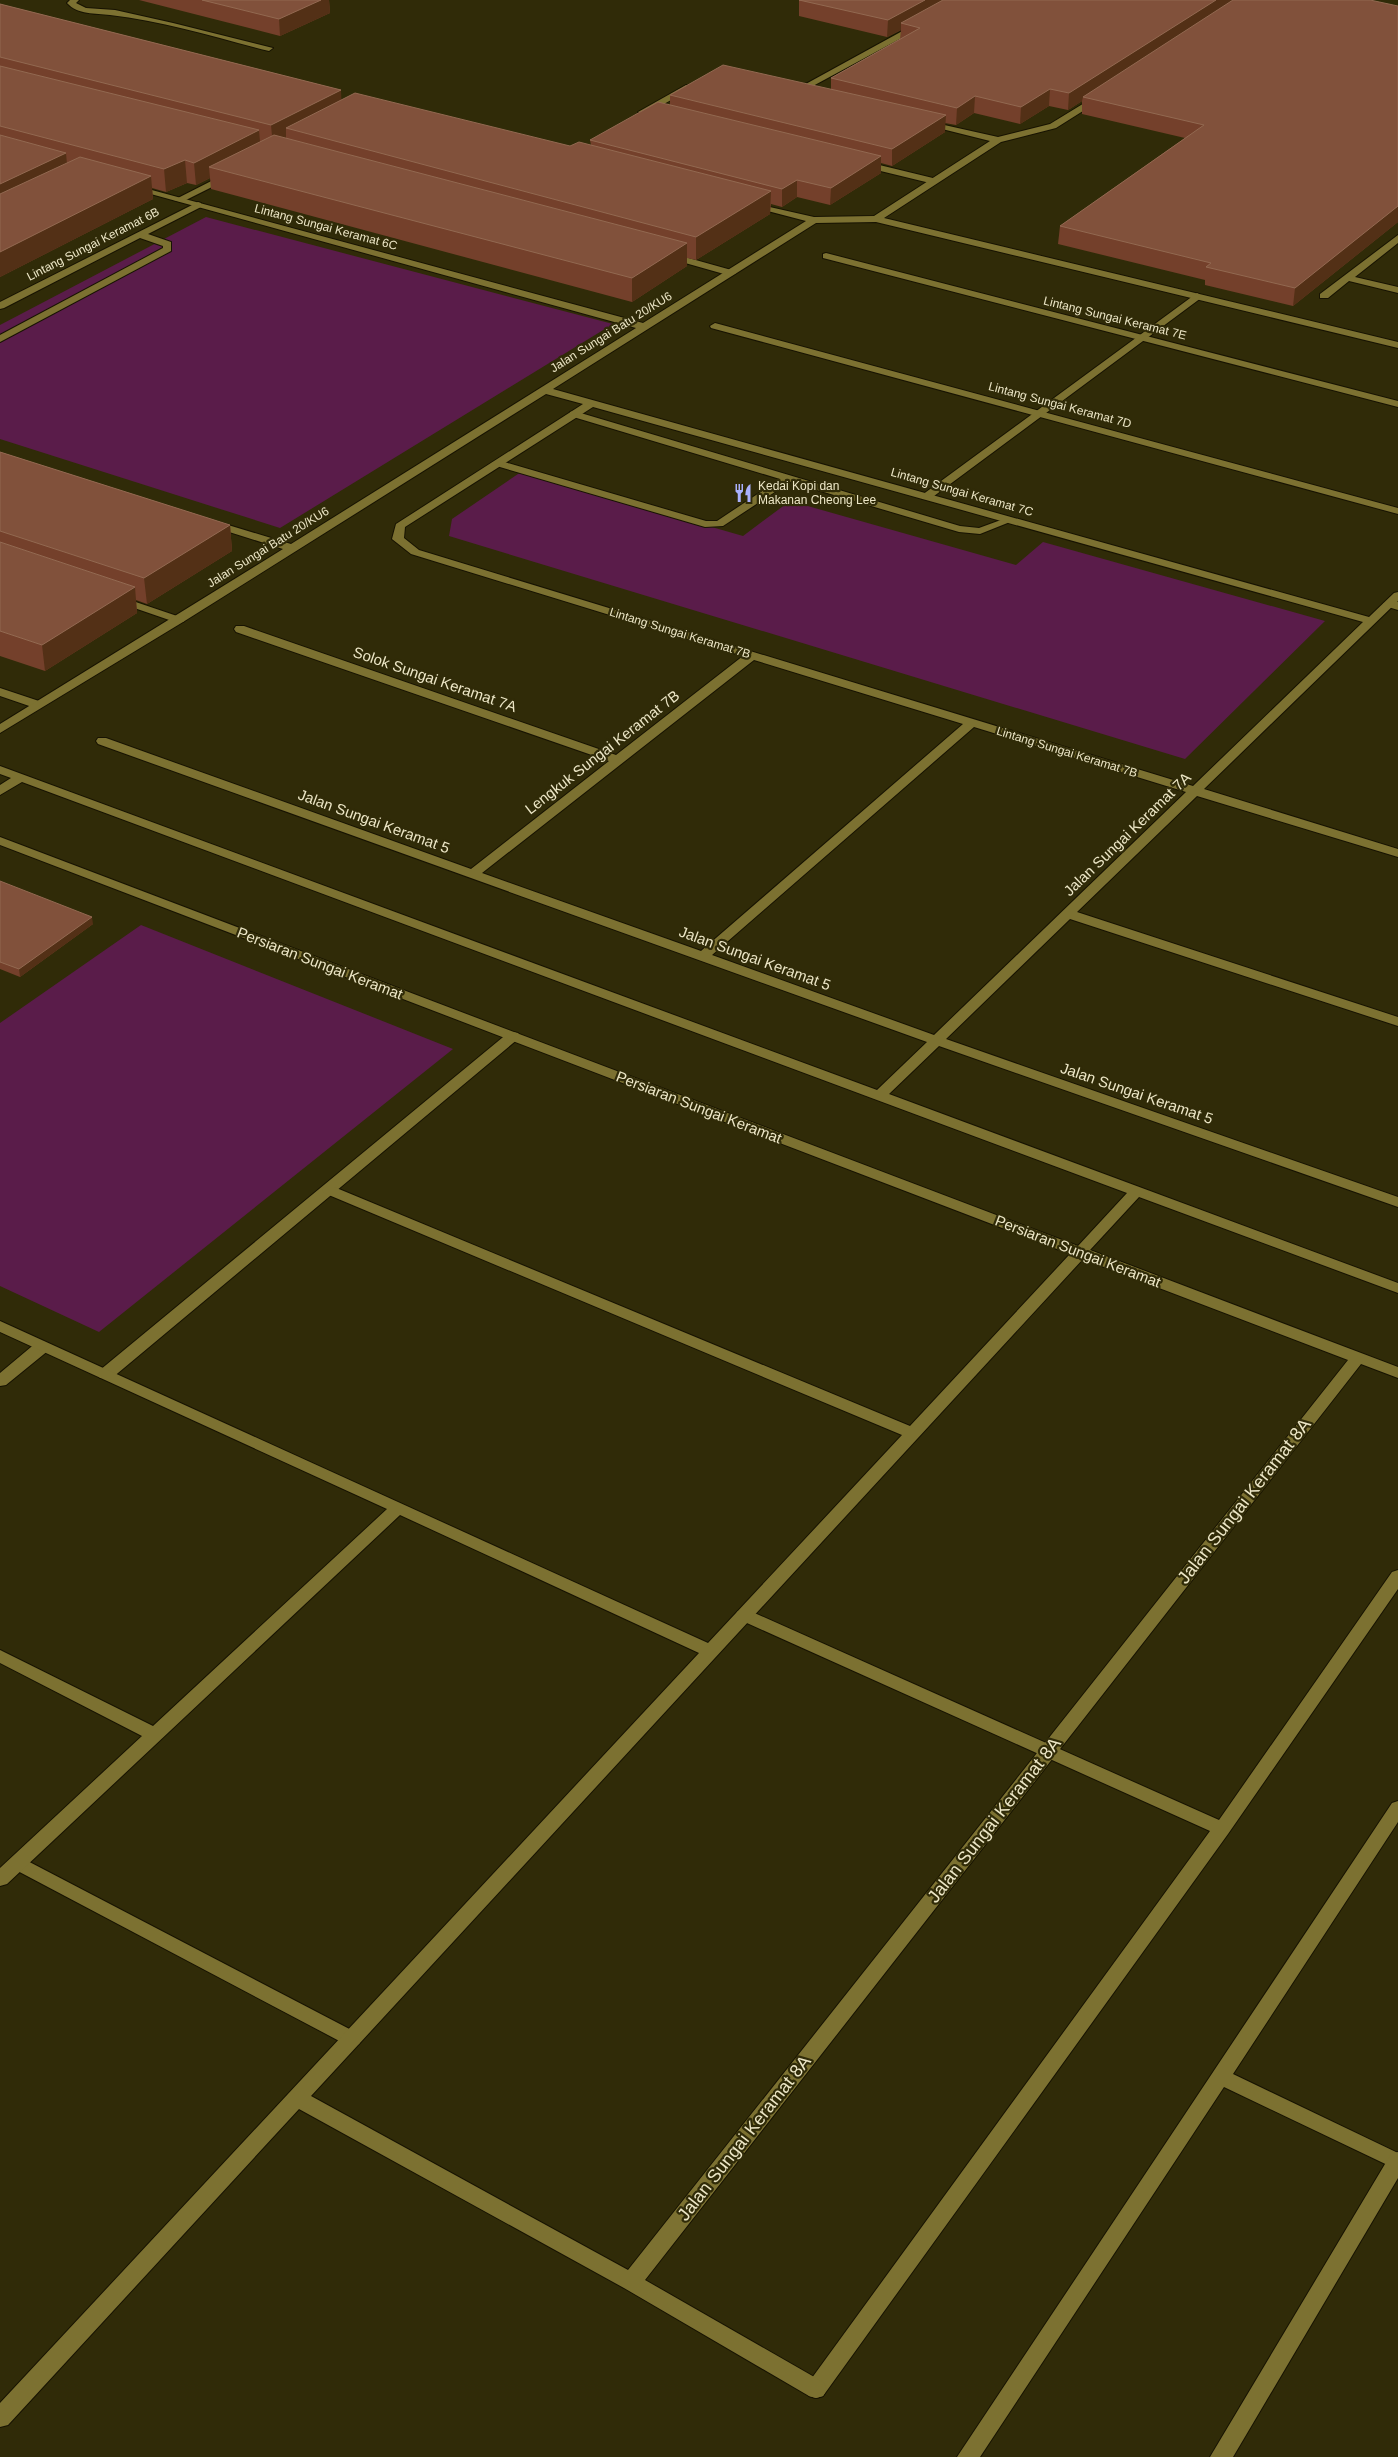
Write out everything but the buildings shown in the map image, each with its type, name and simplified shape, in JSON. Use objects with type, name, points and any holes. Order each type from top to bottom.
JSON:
[{"type":"street","points":[[75,0],[71,3],[74,7],[112,12],[269,48]]},
{"type":"street","points":[[816,96],[793,90],[923,23]]},
{"type":"street","points":[[663,116],[640,113],[694,84]]},
{"type":"street","points":[[876,219],[998,140],[1053,126],[1110,90]]},
{"type":"street","points":[[915,120],[998,140]]},
{"type":"street","points":[[857,162],[934,181]]},
{"type":"street","points":[[179,200],[240,169]]},
{"type":"street","name":"Lintang Sungai Keramat 6C","points":[[126,186],[646,326]]},
{"type":"street","points":[[737,200],[814,220],[876,219],[1398,345]]},
{"type":"street","name":"Lintang Sungai Keramat 6B","points":[[0,306],[198,205]]},
{"type":"street","name":"Jalan Sungai Batu 20/KU6","points":[[0,729],[179,620],[814,220]]},
{"type":"street","points":[[0,339],[168,249],[168,244],[140,235]]},
{"type":"street","points":[[1324,296],[1398,238]]},
{"type":"street","points":[[655,252],[731,272]]},
{"type":"street","name":"Lintang Sungai Keramat 7E","points":[[826,256],[1398,404]]},
{"type":"street","points":[[1348,278],[1398,290]]},
{"type":"street","points":[[926,497],[1197,296]]},
{"type":"street","name":"Lintang Sungai Keramat 7D","points":[[714,326],[1398,511]]},
{"type":"street","name":"Lintang Sungai Keramat 7C","points":[[545,390],[1371,621]]},
{"type":"street","name":"Lintang Sungai Keramat 7B","points":[[591,403],[400,526],[398,539],[415,552],[1398,853]]},
{"type":"street","points":[[574,414],[959,529],[980,531],[1009,520]]},
{"type":"street","points":[[497,462],[705,524],[719,524],[789,478]]},
{"type":"street","points":[[197,518],[291,548]]},
{"type":"street","points":[[104,595],[179,620]]},
{"type":"street","name":"Jalan Sungai Keramat 7A","points":[[879,1096],[1371,621],[1395,602]]},
{"type":"street","name":"Solok Sungai Keramat 7A","points":[[240,629],[618,760]]},
{"type":"street","name":"Lengkuk Sungai Keramat 7B","points":[[472,874],[752,656]]},
{"type":"street","points":[[0,692],[38,705]]},
{"type":"street","points":[[703,956],[971,723]]},
{"type":"street","name":"Jalan Sungai Keramat 5","points":[[102,741],[936,1040],[1398,1202]]},
{"type":"street","points":[[0,770],[1398,1288]]},
{"type":"street","points":[[0,791],[20,778]]},
{"type":"street","name":"Persiaran Sungai Keramat","points":[[0,841],[1398,1373]]},
{"type":"street","points":[[1067,914],[1398,1022]]},
{"type":"street","points":[[106,1374],[513,1036]]},
{"type":"street","points":[[329,1190],[913,1433]]},
{"type":"street","points":[[0,2418],[1137,1191]]},
{"type":"street","points":[[0,1326],[711,1651]]},
{"type":"street","points":[[0,1382],[44,1346]]},
{"type":"street","name":"Jalan Sungai Keramat 8A","points":[[631,2282],[1358,1358]]},
{"type":"street","points":[[0,1880],[398,1508]]},
{"type":"street","points":[[297,2098],[631,2282],[816,2389],[1222,1829],[1398,1576]]},
{"type":"street","points":[[744,1615],[1222,1829]]},
{"type":"street","points":[[0,1656],[155,1735]]},
{"type":"street","points":[[968,2457],[1398,1808]]},
{"type":"street","points":[[18,1863],[352,2039]]},
{"type":"street","points":[[1220,2077],[1398,2161],[1221,2457]]},
{"type":"shaded area","points":[[206,217],[613,324],[280,528],[0,439],[0,325]]},
{"type":"shaded area","points":[[521,472],[743,536],[790,501],[1016,565],[1043,542],[1325,621],[1185,759],[449,536],[452,519]]},
{"type":"shaded area","points":[[141,925],[453,1049],[99,1332],[0,1286],[0,1023]]},
{"type":"place","name":"Kedai Kopi dan Makanan Cheong Lee","points":[[743,493]]}]
